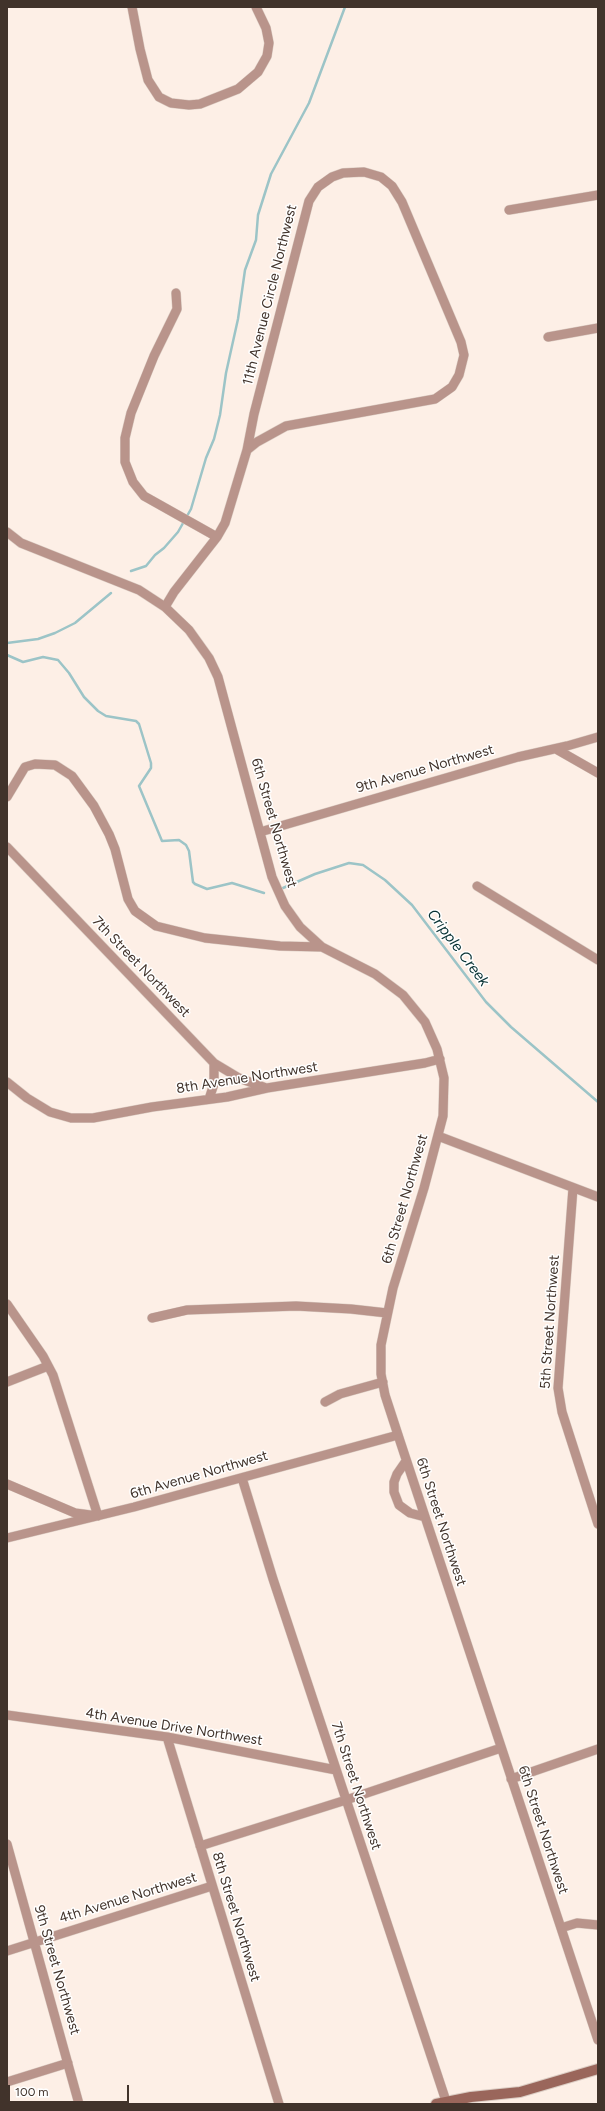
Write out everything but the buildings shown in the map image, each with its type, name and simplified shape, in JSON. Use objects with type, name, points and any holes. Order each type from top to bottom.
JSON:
[{"type":"main road","points":[[441,2103],[520,2092],[598,2069]]},
{"type":"street","points":[[132,7],[142,61],[150,84],[160,96],[171,103],[189,105],[200,104],[238,89],[258,72],[267,56],[269,43],[266,28],[256,7]]},
{"type":"street","name":"11th Avenue Circle Northwest","points":[[165,607],[174,592],[217,537],[226,520],[248,450],[254,414],[309,201],[318,187],[327,180],[338,175],[364,172],[381,177],[392,186],[402,202],[461,342],[464,355],[460,375],[452,387],[435,399],[286,426],[267,435],[248,450]]},
{"type":"street","points":[[509,210],[598,195]]},
{"type":"street","points":[[176,293],[177,309],[154,356],[131,413],[125,438],[125,462],[133,482],[144,496],[217,537]]},
{"type":"street","points":[[548,337],[598,328]]},
{"type":"street","name":"6th Street Northwest","points":[[7,532],[21,544],[139,590],[165,607],[179,619],[197,641],[218,677],[272,877],[285,906],[300,927],[322,947],[375,974],[403,995],[425,1022],[440,1059],[444,1097],[438,1136],[387,1313],[381,1345],[383,1382],[406,1461],[598,2040]]},
{"type":"street","name":"9th Avenue Northwest","points":[[260,832],[518,757],[556,749],[598,737]]},
{"type":"street","points":[[556,749],[598,773]]},
{"type":"street","points":[[7,797],[25,767],[35,764],[55,765],[72,776],[94,806],[109,834],[115,849],[128,899],[135,911],[156,926],[205,938],[280,946],[322,947]]},
{"type":"street","name":"7th Street Northwest","points":[[7,847],[214,1063],[239,1078],[267,1088]]},
{"type":"street","points":[[477,886],[598,960]]},
{"type":"street","name":"8th Avenue Northwest","points":[[7,1082],[40,1107],[58,1115],[76,1118],[94,1118],[267,1088],[425,1063],[440,1059]]},
{"type":"street","points":[[209,1099],[214,1084],[214,1063]]},
{"type":"street","points":[[438,1136],[598,1197]]},
{"type":"street","name":"5th Street Northwest","points":[[572,1188],[558,1388],[562,1412],[598,1524]]},
{"type":"street","points":[[7,1304],[48,1366],[98,1516],[75,1513],[7,1484]]},
{"type":"street","points":[[152,1318],[187,1310],[296,1306],[351,1309],[387,1313]]},
{"type":"street","points":[[7,1382],[48,1366]]},
{"type":"street","points":[[325,1402],[340,1394],[383,1382]]},
{"type":"street","name":"6th Avenue Northwest","points":[[7,1538],[98,1516],[398,1435]]},
{"type":"street","points":[[406,1461],[397,1474],[394,1482],[394,1492],[399,1505],[410,1513],[425,1517]]},
{"type":"street","name":"7th Street Northwest","points":[[242,1478],[273,1579],[346,1800],[441,2103]]},
{"type":"street","name":"4th Avenue Drive Northwest","points":[[7,1715],[167,1737],[336,1770]]},
{"type":"street","name":"8th Street Northwest","points":[[167,1737],[279,2104]]},
{"type":"street","points":[[200,1846],[346,1800],[501,1748]]},
{"type":"street","points":[[511,1779],[598,1750]]},
{"type":"street","name":"9th Street Northwest","points":[[7,1844],[79,2104]]},
{"type":"street","name":"4th Avenue Northwest","points":[[7,1951],[212,1886]]},
{"type":"street","points":[[561,1928],[577,1923],[598,1925]]},
{"type":"street","points":[[7,2082],[68,2063]]},
{"type":"waterway","points":[[131,571],[146,566],[155,555],[164,548],[178,532],[191,509],[206,458],[214,439],[220,415],[226,373],[238,319],[245,270],[256,240],[258,215],[271,174],[309,103],[345,7]]},
{"type":"waterway","points":[[7,643],[38,639],[55,633],[75,623],[111,593]]},
{"type":"waterway","name":"Cripple Creek","points":[[7,655],[23,662],[43,657],[58,660],[69,673],[84,697],[98,711],[106,716],[136,721],[139,724],[151,763],[151,768],[139,786],[162,841],[179,840],[186,845],[189,851],[193,882],[195,884],[207,889],[232,883],[264,893]]},
{"type":"waterway","name":"Cripple Creek","points":[[283,888],[315,874],[349,863],[363,865],[385,880],[412,905],[486,1002],[511,1027],[598,1102]]}]
